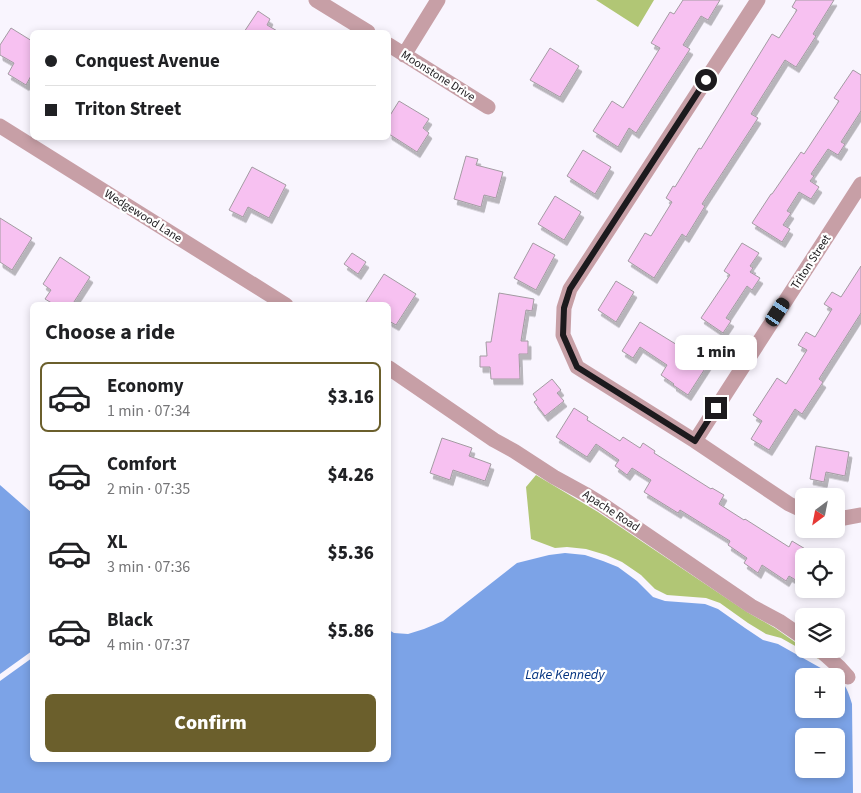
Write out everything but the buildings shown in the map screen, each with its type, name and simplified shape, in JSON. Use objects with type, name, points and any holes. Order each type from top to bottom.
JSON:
[{"type":"street","points":[[316,0],[365,30]]},
{"type":"street","points":[[404,55],[438,0]]},
{"type":"street","points":[[758,0],[570,289],[564,308],[563,335],[577,367],[795,507]]},
{"type":"street","name":"Moonstone Drive","points":[[391,46],[488,107]]},
{"type":"street","name":"Wedgewood Lane","points":[[0,126],[281,302]]},
{"type":"street","name":"Triton Street","points":[[695,441],[861,184]]},
{"type":"street","name":"Apache Road","points":[[391,369],[494,440],[597,501],[743,600],[795,632]]},
{"type":"street","points":[[845,518],[861,515]]},
{"type":"street","points":[[830,658],[848,677]]},
{"type":"green space","points":[[596,0],[654,0],[638,27]]},
{"type":"green space","points":[[536,475],[598,512],[747,612],[775,628],[795,642],[795,646],[781,638],[766,634],[720,603],[706,598],[667,595],[655,589],[641,575],[622,562],[606,555],[586,549],[555,548],[531,539],[526,487]]},
{"type":"water","points":[[0,485],[30,511],[30,652],[0,674]]},
{"type":"water","name":"Lake Kennedy","points":[[565,553],[585,555],[618,567],[637,581],[653,597],[665,601],[705,604],[718,609],[763,640],[778,644],[795,654],[795,658],[803,658],[821,668],[795,668],[795,718],[845,718],[845,686],[852,704],[853,793],[0,793],[0,681],[30,659],[30,762],[391,762],[391,631],[408,634],[443,621],[517,563]]},
{"type":"route","points":[[706,80],[570,289],[564,308],[563,335],[577,367],[695,441],[716,408]]}]
